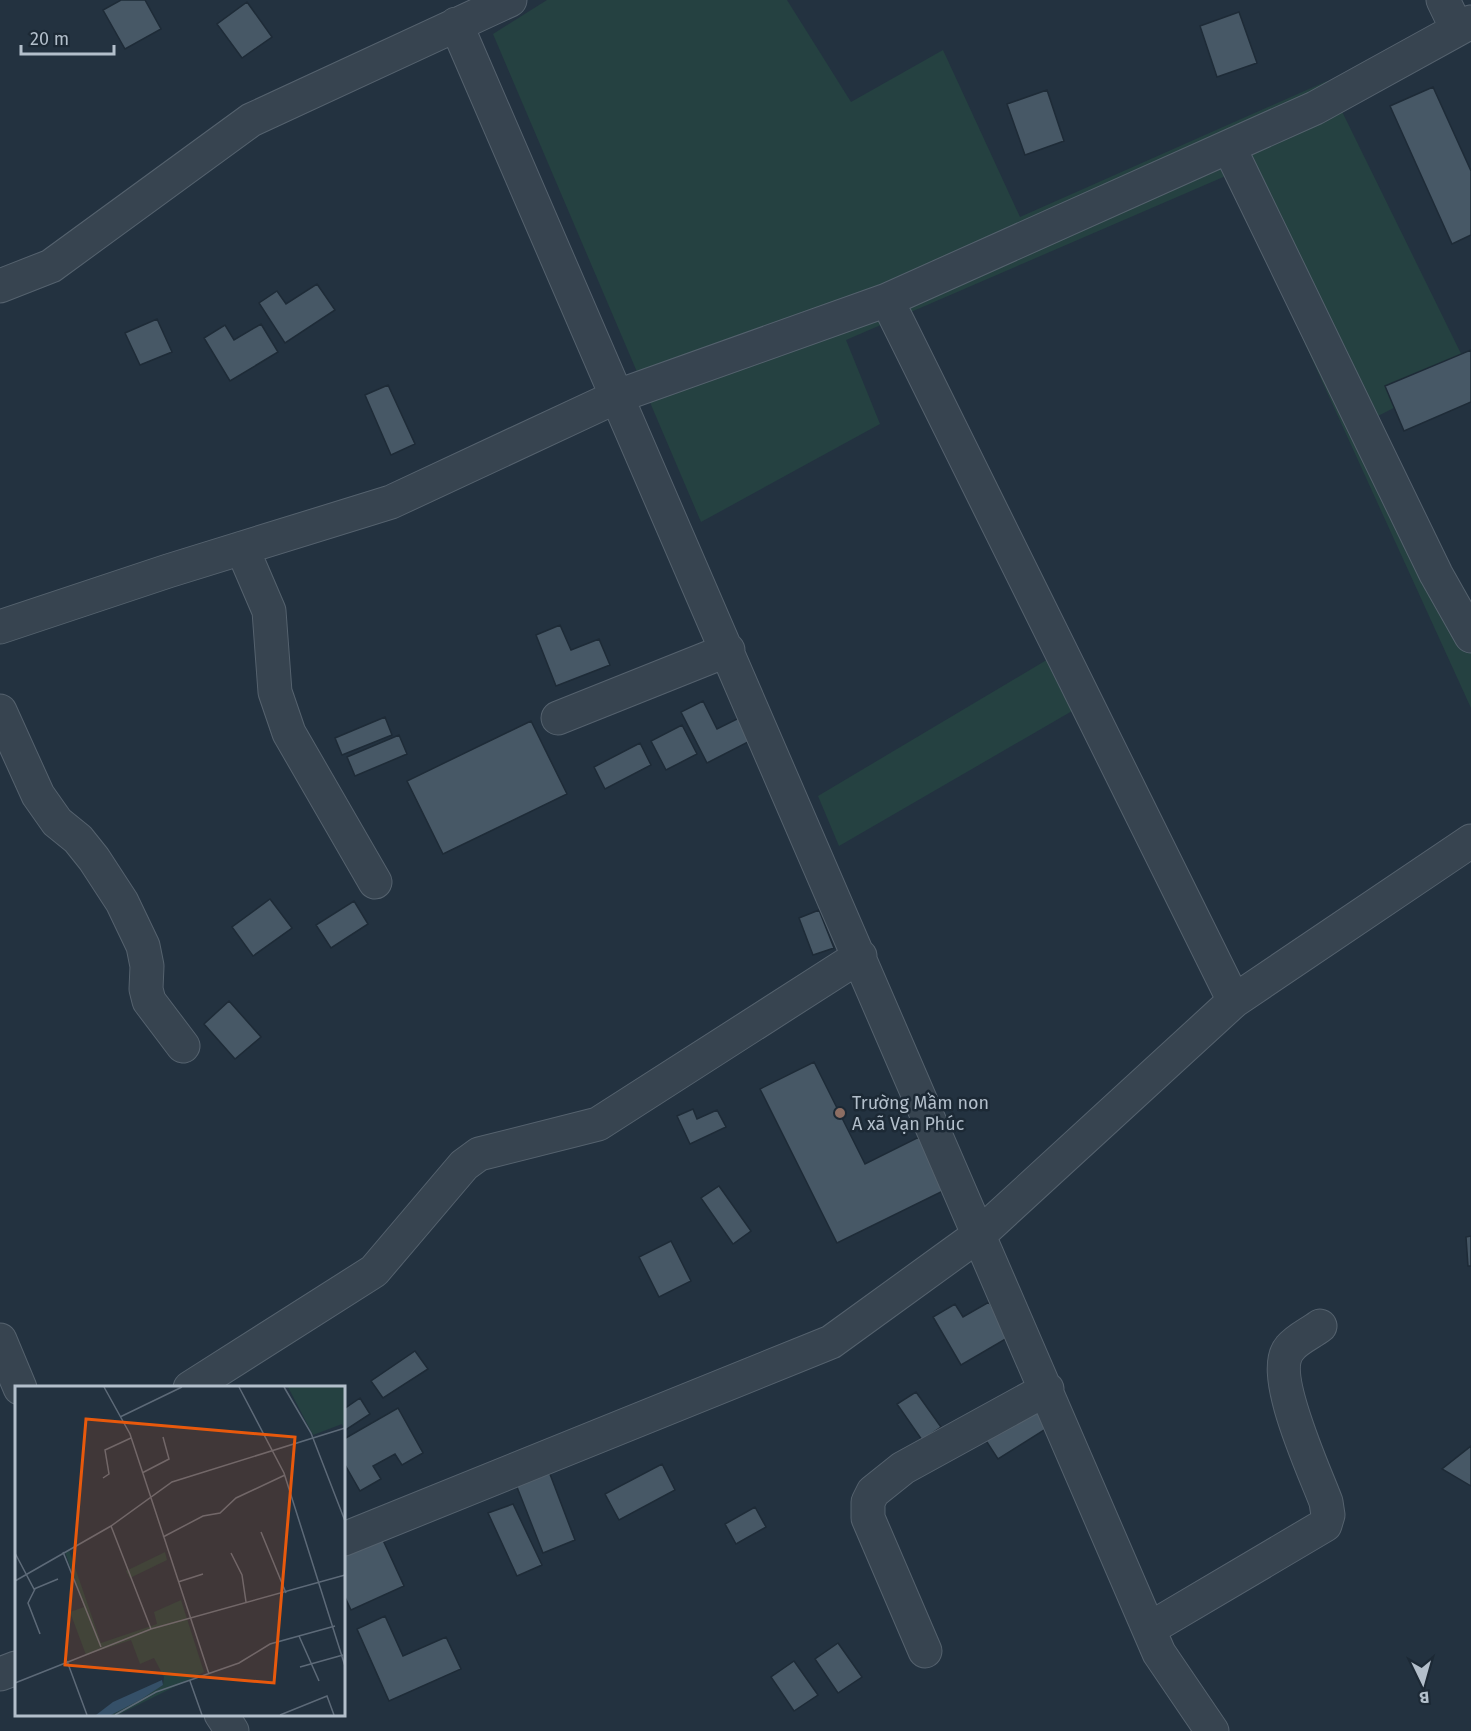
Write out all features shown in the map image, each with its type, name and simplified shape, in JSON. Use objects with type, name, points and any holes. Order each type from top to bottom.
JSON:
[{"type":"street","points":[[0,286],[51,266],[251,120],[510,0]]},
{"type":"street","points":[[0,627],[391,502],[618,396],[888,300],[1315,108],[1464,26],[1443,0]]},
{"type":"street","points":[[456,24],[1159,1653],[1212,1731]]},
{"type":"street","points":[[1229,147],[1436,574],[1471,636]]},
{"type":"street","points":[[888,300],[1234,1001]]},
{"type":"street","points":[[242,548],[269,611],[276,692],[289,733],[375,882]]},
{"type":"street","points":[[558,718],[728,650]]},
{"type":"street","points":[[0,711],[38,795],[57,822],[83,846],[122,902],[143,946],[147,966],[146,989],[149,1001],[183,1046]]},
{"type":"street","points":[[345,1539],[831,1342],[980,1234],[1234,1001],[1471,841]]},
{"type":"street","points":[[193,1386],[374,1271],[464,1165],[479,1154],[598,1124],[860,956]]},
{"type":"street","points":[[1149,1629],[1325,1525],[1328,1515],[1326,1502],[1285,1390],[1283,1364],[1289,1348],[1320,1326]]},
{"type":"street","points":[[0,1340],[19,1386]]},
{"type":"street","points":[[925,1651],[868,1518],[868,1502],[873,1492],[903,1468],[1047,1389]]},
{"type":"street","points":[[0,1674],[15,1668]]},
{"type":"street","points":[[222,1716],[232,1731]]},
{"type":"green space","points":[[547,0],[787,0],[851,102],[943,50],[1020,217],[1327,81],[1469,370],[1372,419],[1471,635],[1471,708],[1228,175],[846,340],[880,424],[701,522],[493,34]]},
{"type":"green space","points":[[1070,646],[1098,696],[839,846],[818,796]]},
{"type":"building","points":[[121,0],[145,0],[161,29],[125,49],[103,10]]},
{"type":"building","points":[[247,2],[272,37],[242,58],[217,24]]},
{"type":"building","points":[[1239,12],[1257,63],[1217,77],[1200,26]]},
{"type":"building","points":[[1433,87],[1471,171],[1471,235],[1452,244],[1390,106]]},
{"type":"building","points":[[1047,90],[1064,141],[1025,155],[1007,104]]},
{"type":"building","points":[[317,284],[335,310],[285,343],[259,303],[277,291],[286,304]]},
{"type":"building","points":[[157,319],[172,352],[140,365],[125,333]]},
{"type":"building","points":[[261,324],[278,352],[230,381],[204,338],[225,325],[234,340]]},
{"type":"building","points":[[1471,350],[1471,402],[1404,431],[1385,386]]},
{"type":"building","points":[[388,385],[415,444],[391,455],[365,395]]},
{"type":"building","points":[[560,625],[571,650],[599,639],[610,665],[556,686],[536,635]]},
{"type":"building","points":[[703,701],[717,729],[739,718],[750,741],[707,763],[681,712]]},
{"type":"building","points":[[385,717],[392,735],[342,755],[335,738]]},
{"type":"building","points":[[531,721],[567,794],[443,854],[407,781]]},
{"type":"building","points":[[682,725],[697,754],[666,770],[651,741]]},
{"type":"building","points":[[399,735],[407,754],[355,776],[347,757]]},
{"type":"building","points":[[640,743],[651,765],[605,789],[594,767]]},
{"type":"building","points":[[270,899],[292,928],[253,956],[232,927]]},
{"type":"building","points":[[354,901],[368,924],[331,948],[316,925]]},
{"type":"building","points":[[819,910],[834,948],[813,955],[799,918]]},
{"type":"building","points":[[229,1001],[261,1037],[235,1059],[204,1024]]},
{"type":"building","points":[[814,1062],[865,1164],[919,1137],[945,1190],[837,1243],[760,1089]]},
{"type":"building","points":[[693,1109],[697,1119],[717,1110],[726,1127],[690,1144],[677,1116]]},
{"type":"building","points":[[719,1186],[751,1231],[733,1244],[701,1198]]},
{"type":"building","points":[[1471,1236],[1471,1266],[1468,1266],[1466,1237]]},
{"type":"building","points":[[671,1241],[691,1281],[659,1297],[639,1257]]},
{"type":"building","points":[[989,1302],[1009,1337],[961,1365],[933,1317],[955,1304],[963,1317]]},
{"type":"building","points":[[415,1351],[428,1369],[383,1398],[371,1381]]},
{"type":"building","points":[[916,1392],[941,1427],[922,1440],[897,1404]]},
{"type":"building","points":[[360,1398],[370,1414],[345,1430],[345,1408]]},
{"type":"building","points":[[1034,1404],[1049,1427],[998,1459],[983,1436]]},
{"type":"building","points":[[398,1408],[423,1453],[402,1465],[395,1454],[373,1466],[381,1479],[360,1491],[345,1465],[345,1438]]},
{"type":"building","points":[[1471,1446],[1471,1486],[1442,1469]]},
{"type":"building","points":[[662,1464],[675,1490],[619,1520],[605,1494]]},
{"type":"building","points":[[548,1469],[575,1540],[543,1553],[515,1482]]},
{"type":"building","points":[[513,1504],[542,1565],[517,1576],[488,1513]]},
{"type":"building","points":[[755,1507],[766,1527],[736,1544],[725,1524]]},
{"type":"building","points":[[382,1538],[404,1586],[351,1610],[345,1597],[345,1555]]},
{"type":"building","points":[[385,1616],[403,1656],[446,1637],[461,1669],[389,1701],[357,1629]]},
{"type":"building","points":[[838,1643],[862,1677],[838,1693],[815,1659]]},
{"type":"building","points":[[794,1661],[818,1695],[794,1711],[771,1677]]},
{"type":"place","name":"Trường Mầm non A xã Vạn Phúc","points":[[840,1113]]}]
